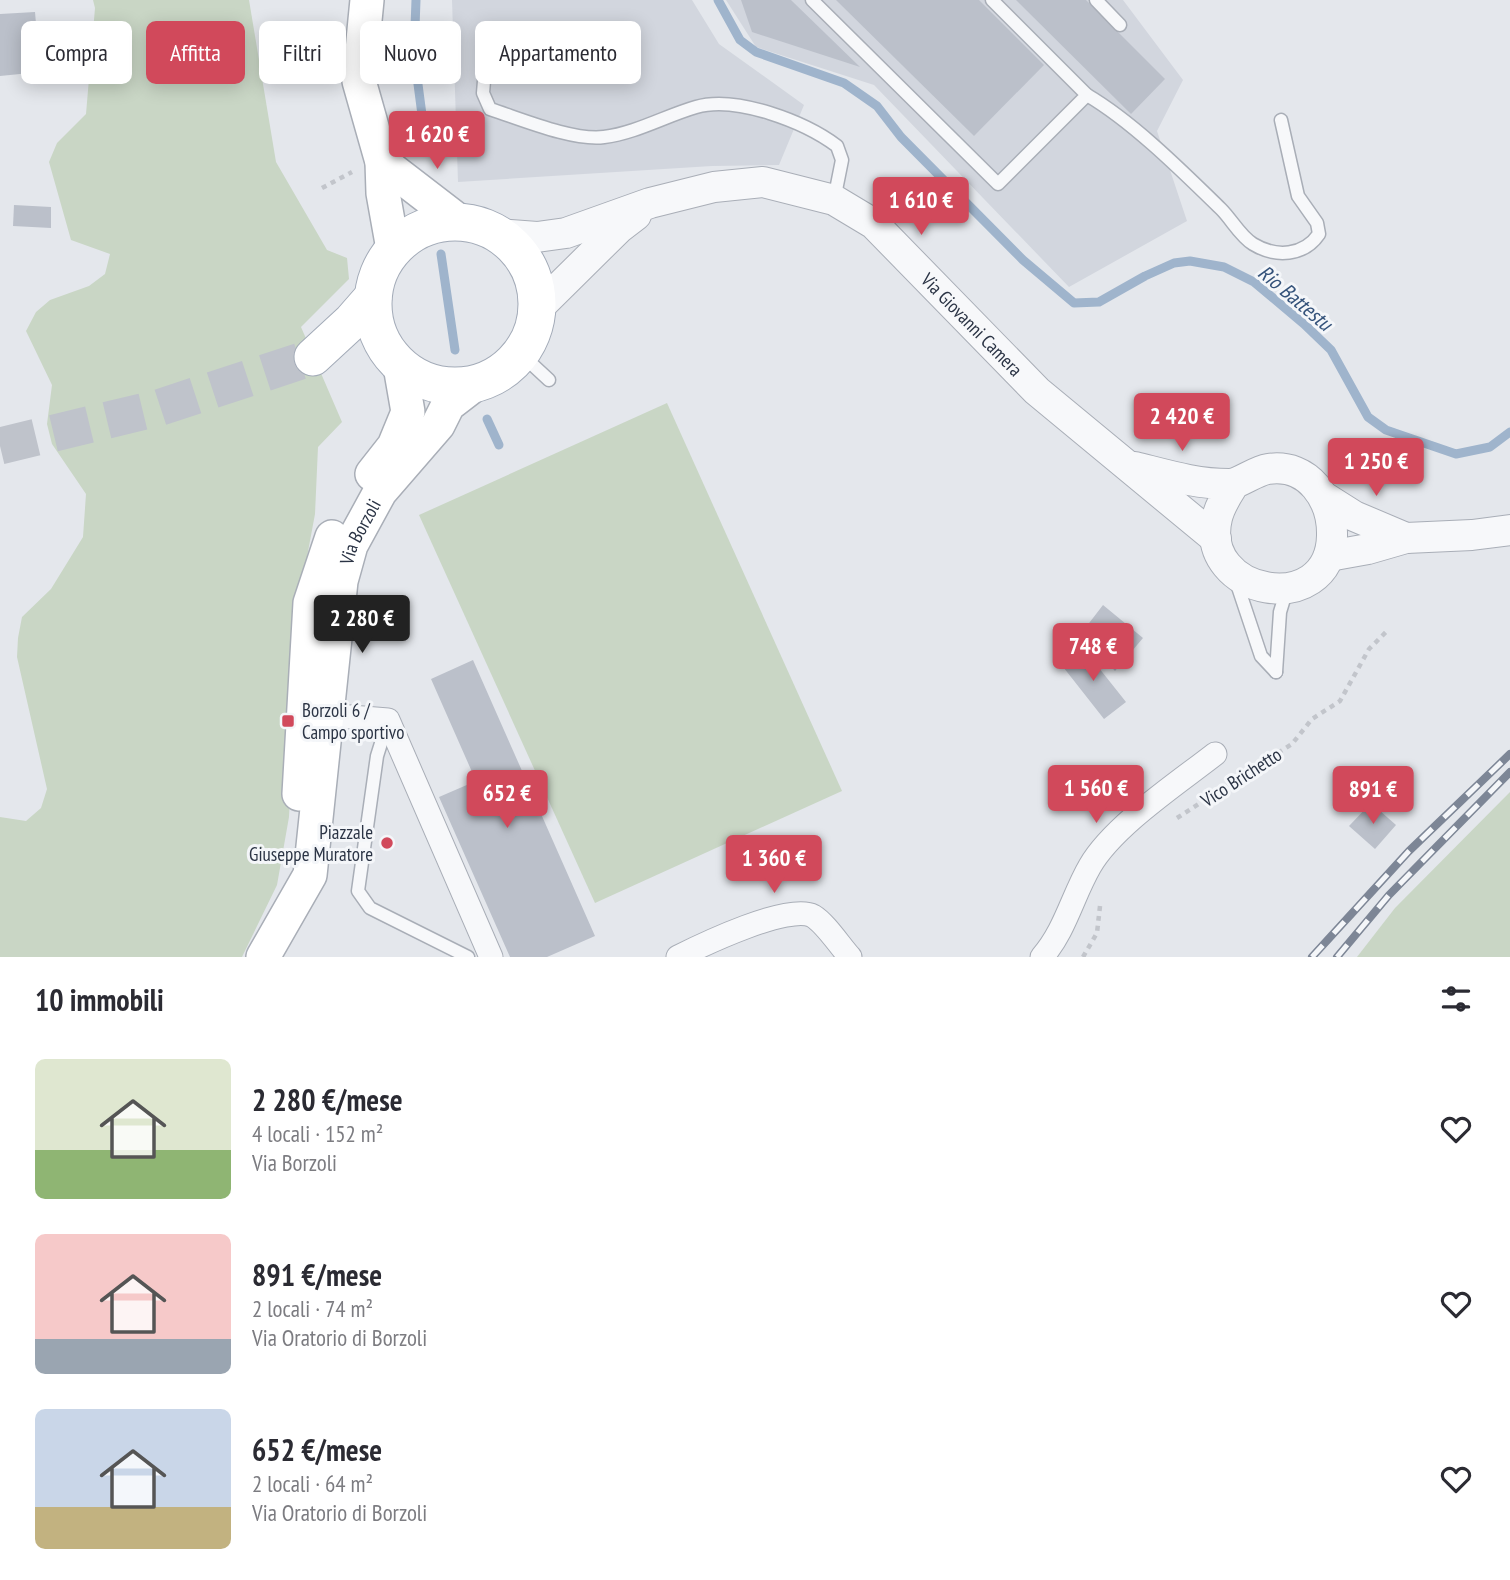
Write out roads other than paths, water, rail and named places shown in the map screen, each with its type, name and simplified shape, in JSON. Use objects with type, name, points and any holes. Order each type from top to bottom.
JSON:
[{"type":"main road","points":[[367,0],[359,82],[382,162],[383,193],[393,249]]},
{"type":"main road","name":"Via Borzoli","points":[[382,162],[460,222]]},
{"type":"main road","name":"Via Borzoli","points":[[316,715],[341,581],[351,545],[380,492],[438,425],[449,405],[474,384],[500,373],[521,354],[533,333],[537,309],[536,287],[528,266],[516,248],[499,234],[480,225],[460,222],[435,224],[412,234],[393,249],[379,271],[373,297],[377,331],[392,356],[427,382],[443,386],[474,384]]},
{"type":"main road","points":[[264,957],[282,922],[300,787],[316,715],[310,603],[338,520],[394,446],[408,412],[392,356],[313,357],[352,321],[373,297]]},
{"type":"street","name":"Via Giovanni Camera","points":[[499,234],[537,237],[566,233],[650,203],[714,187],[763,182],[834,200],[874,224],[1037,391],[1216,539]]},
{"type":"street","points":[[537,309],[619,228],[650,203]]},
{"type":"street","points":[[1125,465],[1193,482],[1234,484]]},
{"type":"street","points":[[1324,496],[1331,519],[1332,538],[1329,556],[1320,571],[1305,582],[1287,589],[1252,584],[1232,570],[1216,539],[1217,519],[1234,484],[1249,474],[1269,469],[1290,470],[1310,481],[1324,496],[1354,516],[1406,538]]},
{"type":"street","points":[[1329,556],[1406,538],[1510,530]]},
{"type":"street","points":[[316,715],[388,720],[491,957]]},
{"type":"street","points":[[1042,957],[1057,935],[1091,864],[1142,811],[1215,754]]},
{"type":"street","points":[[678,957],[742,929],[796,913],[812,915],[850,957]]},
{"type":"lane","points":[[812,0],[998,184],[1087,95]]},
{"type":"lane","points":[[992,0],[1087,95],[1114,111],[1223,211],[1252,243],[1271,252],[1285,253],[1304,249],[1312,244],[1319,234],[1317,223],[1297,196],[1281,120]]},
{"type":"lane","points":[[1096,0],[1120,24]]},
{"type":"lane","points":[[484,84],[483,93],[490,109],[580,137],[604,137],[638,129],[699,106],[730,104],[762,110],[837,146],[842,160],[834,200]]},
{"type":"lane","points":[[521,354],[549,380]]},
{"type":"lane","points":[[1232,570],[1261,656],[1276,672],[1280,612],[1287,589]]},
{"type":"lane","points":[[388,720],[377,756],[358,891],[370,908],[468,957]]},
{"type":"waterway","points":[[416,0],[414,54],[426,145]]},
{"type":"waterway","name":"Rio Battestu","points":[[718,0],[740,40],[756,52],[844,83],[877,106],[901,137],[1023,260],[1074,303],[1099,302],[1174,263],[1190,261],[1224,267],[1254,282],[1331,350],[1368,417],[1386,430],[1456,454],[1490,447],[1510,432]]},
{"type":"waterway","points":[[441,254],[455,350]]},
{"type":"waterway","points":[[487,419],[499,445]]},
{"type":"tunnel","points":[[0,446],[158,408],[313,357]]},
{"type":"railway","points":[[1312,957],[1409,851],[1510,754]]},
{"type":"railway","points":[[1337,957],[1389,895],[1510,772]]},
{"type":"place","name":"Borzoli 6 / Campo sportivo","points":[[288,721]]},
{"type":"place","name":"Piazzale Giuseppe Muratore","points":[[387,843]]}]
